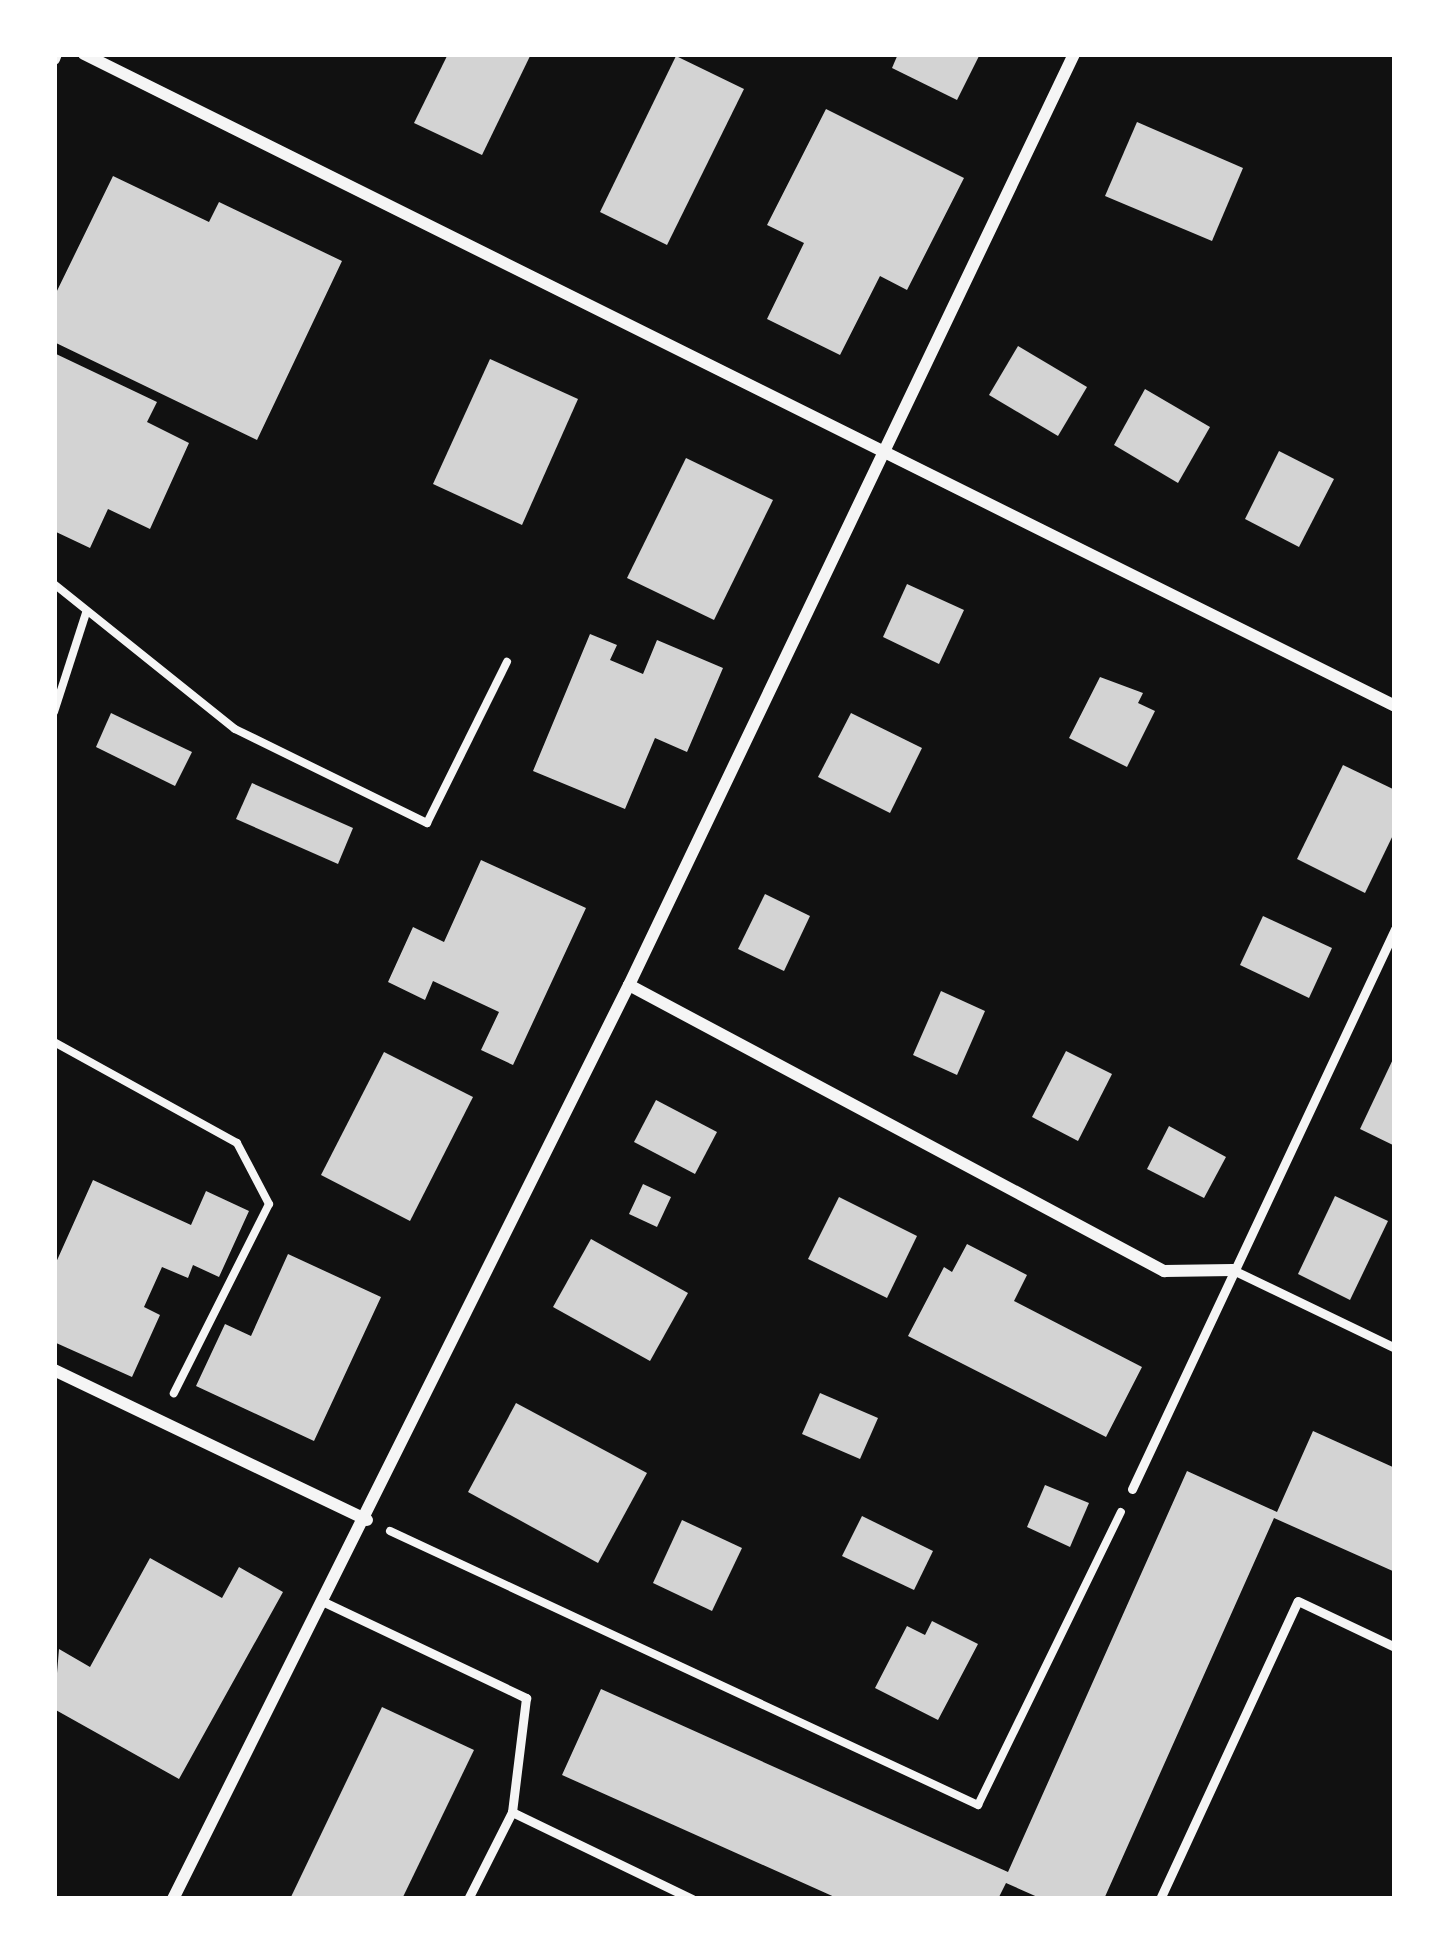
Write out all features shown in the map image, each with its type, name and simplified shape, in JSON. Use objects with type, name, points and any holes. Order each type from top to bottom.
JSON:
[{"type":"street","points":[[84,54],[1395,706]]},
{"type":"street","points":[[173,1899],[367,1520],[629,986],[879,452],[1074,54]]},
{"type":"street","points":[[629,986],[1164,1271],[1233,1270]]},
{"type":"street","points":[[54,1370],[367,1520]]},
{"type":"lane","points":[[1132,1489],[1395,929]]},
{"type":"lane","points":[[1233,1270],[1395,1348]]},
{"type":"lane","points":[[1160,1899],[1298,1601],[1395,1647]]},
{"type":"lane","points":[[324,1602],[526,1698],[512,1812],[468,1899]]},
{"type":"lane","points":[[512,1812],[692,1899]]},
{"type":"path","points":[[54,584],[235,729],[428,823],[507,662]]},
{"type":"path","points":[[54,712],[86,613]]},
{"type":"path","points":[[54,1042],[237,1143],[269,1204],[160,1421]]},
{"type":"path","points":[[367,1520],[978,1805],[1132,1489]]},
{"type":"building","points":[[448,54],[531,54],[482,155],[414,123]]},
{"type":"building","points":[[898,54],[980,54],[957,100],[892,68]]},
{"type":"building","points":[[676,56],[744,89],[667,245],[600,212]]},
{"type":"building","points":[[826,109],[964,178],[907,290],[880,276],[840,355],[767,319],[804,243],[767,225]]},
{"type":"building","points":[[1137,122],[1243,168],[1212,241],[1105,196]]},
{"type":"building","points":[[113,176],[209,222],[219,202],[342,261],[257,440],[54,342],[54,297]]},
{"type":"building","points":[[1018,346],[1087,387],[1058,436],[989,395]]},
{"type":"building","points":[[54,353],[157,402],[147,422],[189,443],[150,529],[108,509],[90,548],[54,531]]},
{"type":"building","points":[[490,359],[578,399],[522,525],[433,484]]},
{"type":"building","points":[[1145,389],[1210,427],[1178,483],[1114,445]]},
{"type":"building","points":[[1279,451],[1334,479],[1299,547],[1245,519]]},
{"type":"building","points":[[686,458],[773,500],[714,620],[627,578]]},
{"type":"building","points":[[907,584],[964,610],[939,664],[883,637]]},
{"type":"building","points":[[590,634],[617,645],[610,660],[643,674],[657,640],[723,668],[687,752],[655,738],[625,809],[533,771]]},
{"type":"building","points":[[1100,677],[1143,693],[1138,703],[1155,711],[1127,767],[1069,738]]},
{"type":"building","points":[[111,713],[192,752],[175,786],[96,747]]},
{"type":"building","points":[[851,713],[922,748],[890,813],[818,777]]},
{"type":"building","points":[[1343,765],[1395,790],[1395,831],[1365,893],[1297,859]]},
{"type":"building","points":[[252,783],[353,828],[338,864],[236,819]]},
{"type":"building","points":[[481,860],[586,908],[513,1065],[481,1050],[499,1012],[433,981],[425,1000],[388,982],[413,927],[444,942]]},
{"type":"building","points":[[765,894],[810,916],[784,971],[738,949]]},
{"type":"building","points":[[1263,916],[1332,948],[1309,998],[1240,965]]},
{"type":"building","points":[[941,991],[985,1011],[957,1075],[913,1055]]},
{"type":"building","points":[[1066,1051],[1112,1074],[1078,1141],[1032,1117]]},
{"type":"building","points":[[384,1052],[473,1097],[410,1221],[321,1175]]},
{"type":"building","points":[[1395,1055],[1395,1146],[1360,1129]]},
{"type":"building","points":[[656,1100],[717,1132],[695,1174],[634,1142]]},
{"type":"building","points":[[1169,1126],[1226,1157],[1204,1198],[1147,1169]]},
{"type":"building","points":[[93,1180],[191,1225],[206,1191],[249,1211],[219,1277],[193,1265],[188,1278],[162,1267],[144,1307],[160,1315],[132,1377],[54,1342],[54,1267]]},
{"type":"building","points":[[643,1184],[671,1197],[657,1227],[629,1214]]},
{"type":"building","points":[[1335,1196],[1388,1221],[1350,1300],[1298,1274]]},
{"type":"building","points":[[839,1197],[917,1236],[887,1298],[808,1259]]},
{"type":"building","points":[[591,1239],[688,1293],[650,1361],[553,1307]]},
{"type":"building","points":[[967,1244],[1027,1275],[1014,1301],[1142,1367],[1106,1437],[908,1336],[944,1267],[952,1272]]},
{"type":"building","points":[[288,1254],[381,1297],[314,1441],[196,1386],[225,1324],[251,1336]]},
{"type":"building","points":[[820,1393],[878,1418],[860,1459],[802,1434]]},
{"type":"building","points":[[516,1403],[647,1473],[598,1563],[468,1492]]},
{"type":"building","points":[[1313,1431],[1395,1468],[1395,1572],[1274,1518],[1104,1899],[1042,1899],[1006,1883],[998,1899],[839,1899],[562,1775],[601,1689],[1008,1872],[1187,1471],[1277,1512]]},
{"type":"building","points":[[1045,1485],[1089,1503],[1070,1547],[1027,1527]]},
{"type":"building","points":[[862,1516],[933,1551],[914,1590],[842,1556]]},
{"type":"building","points":[[682,1520],[742,1548],[712,1611],[653,1583]]},
{"type":"building","points":[[150,1558],[222,1598],[239,1567],[283,1592],[179,1779],[54,1709],[59,1649],[90,1667]]},
{"type":"building","points":[[932,1621],[978,1644],[938,1720],[875,1688],[907,1626],[925,1635]]},
{"type":"building","points":[[382,1707],[474,1750],[402,1899],[290,1899]]}]
